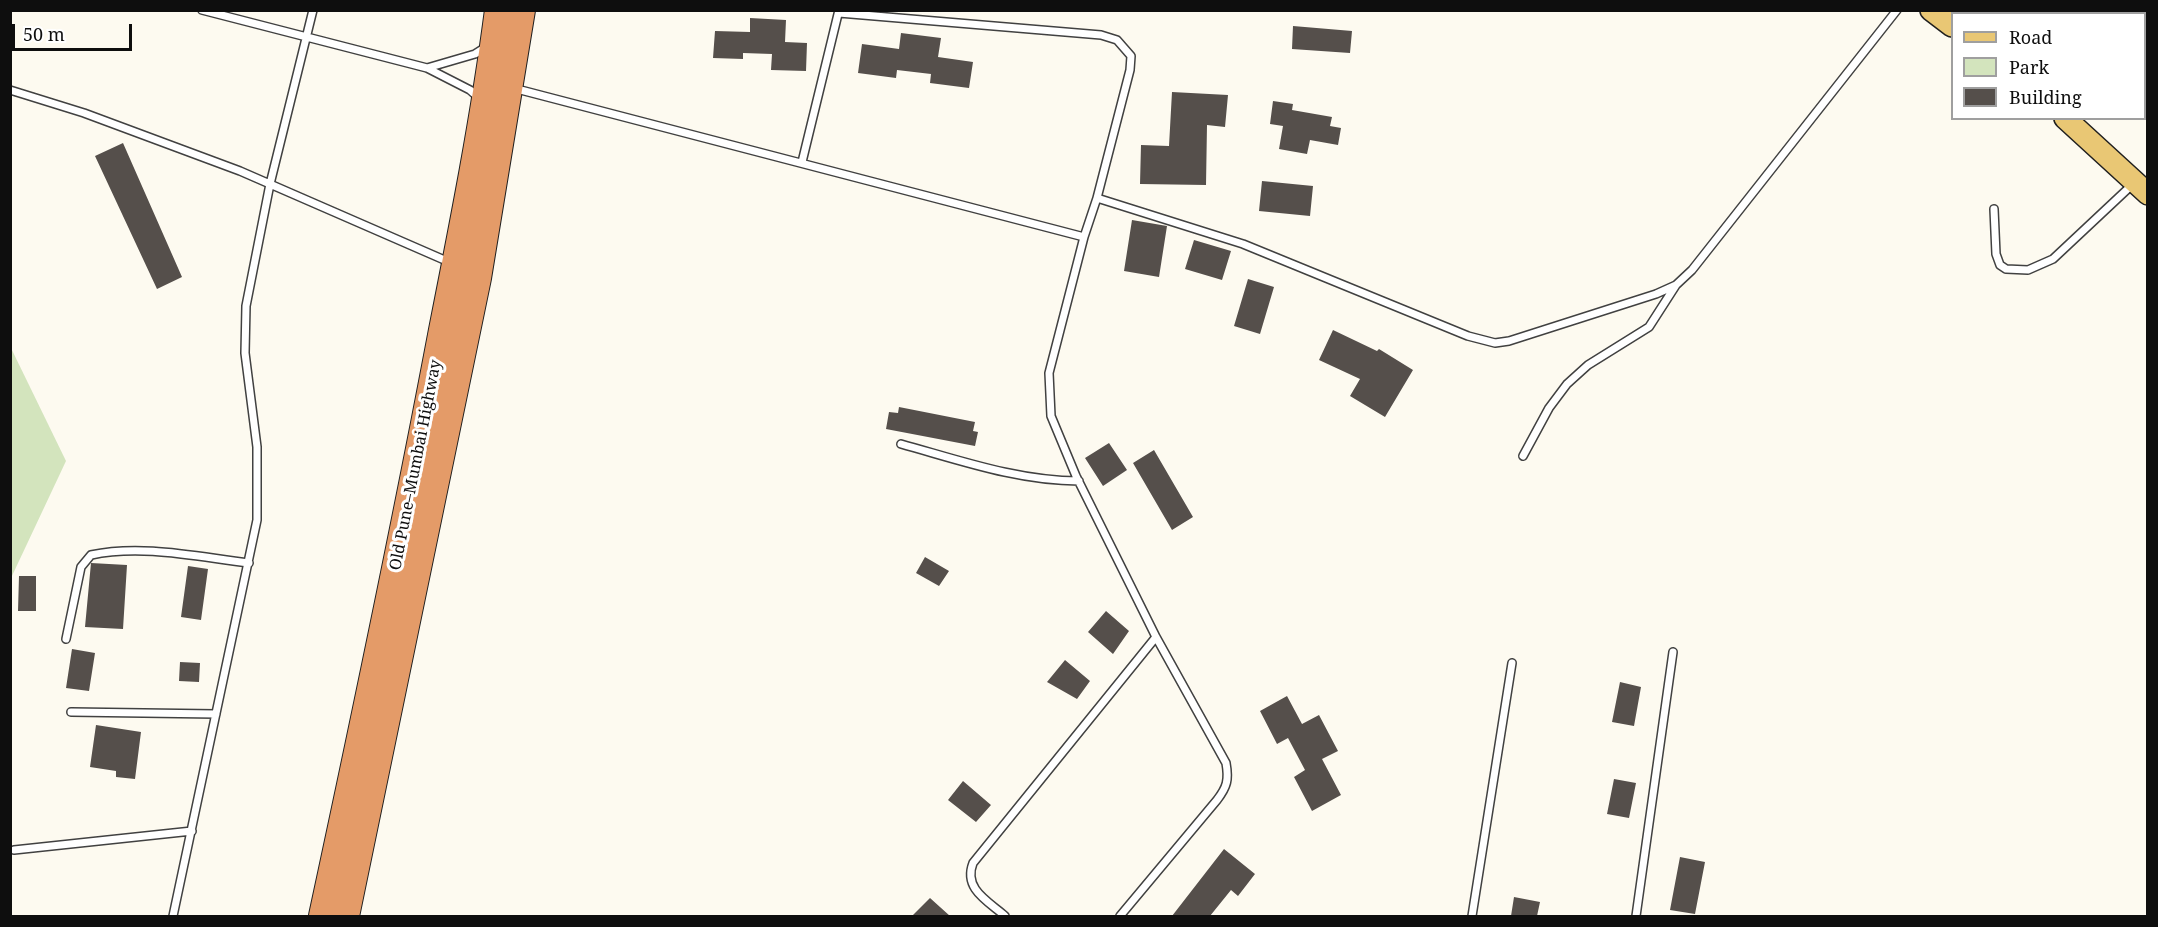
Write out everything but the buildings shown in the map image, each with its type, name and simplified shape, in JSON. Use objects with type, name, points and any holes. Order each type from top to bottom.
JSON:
[{"type":"highway","name":"Old Pune–Mumbai Highway","points":[[346,916],[473,301],[495,91],[495,36],[498,10]]},
{"type":"highway","name":"Old Pune–Mumbai Highway","points":[[322,916],[376,668],[456,265],[495,91],[522,10]]},
{"type":"main road","points":[[1931,10],[1951,25]]},
{"type":"main road","points":[[2068,120],[2141,188]]},
{"type":"lane","points":[[202,10],[427,68],[470,90],[495,91],[802,162],[1084,237]]},
{"type":"lane","points":[[237,19],[238,10]]},
{"type":"lane","points":[[173,916],[257,520],[259,487],[257,447],[245,352],[246,306],[270,184],[313,10]]},
{"type":"lane","points":[[1523,456],[1549,408],[1567,384],[1588,365],[1649,327],[1676,285],[1692,270],[1897,10]]},
{"type":"lane","points":[[802,162],[839,12],[1067,31],[1117,40],[1131,56],[1131,70],[1054,349],[1048,389],[1052,416],[1079,481],[1156,637],[1226,763],[1228,778],[1226,789],[1120,916]]},
{"type":"lane","points":[[427,68],[475,54],[488,45],[495,36]]},
{"type":"lane","points":[[10,90],[117,125],[270,184],[456,265]]},
{"type":"lane","points":[[1994,209],[1996,254],[2000,265],[2006,269],[2028,270],[2053,259],[2141,188]]},
{"type":"lane","points":[[1096,198],[1243,244],[1468,336],[1495,343],[1509,341],[1656,294],[1676,285]]},
{"type":"lane","points":[[901,444],[1019,475],[1053,481],[1079,481]]},
{"type":"lane","points":[[66,639],[81,567],[91,555],[114,551],[165,553],[249,563]]},
{"type":"lane","points":[[1005,916],[976,892],[970,884],[969,873],[973,863],[1156,637]]},
{"type":"lane","points":[[1636,916],[1673,652]]},
{"type":"lane","points":[[1472,916],[1512,663]]},
{"type":"lane","points":[[71,712],[216,714]]},
{"type":"lane","points":[[14,850],[192,831]]},
{"type":"green space","points":[[10,346],[66,461],[11,578],[10,578]]}]
